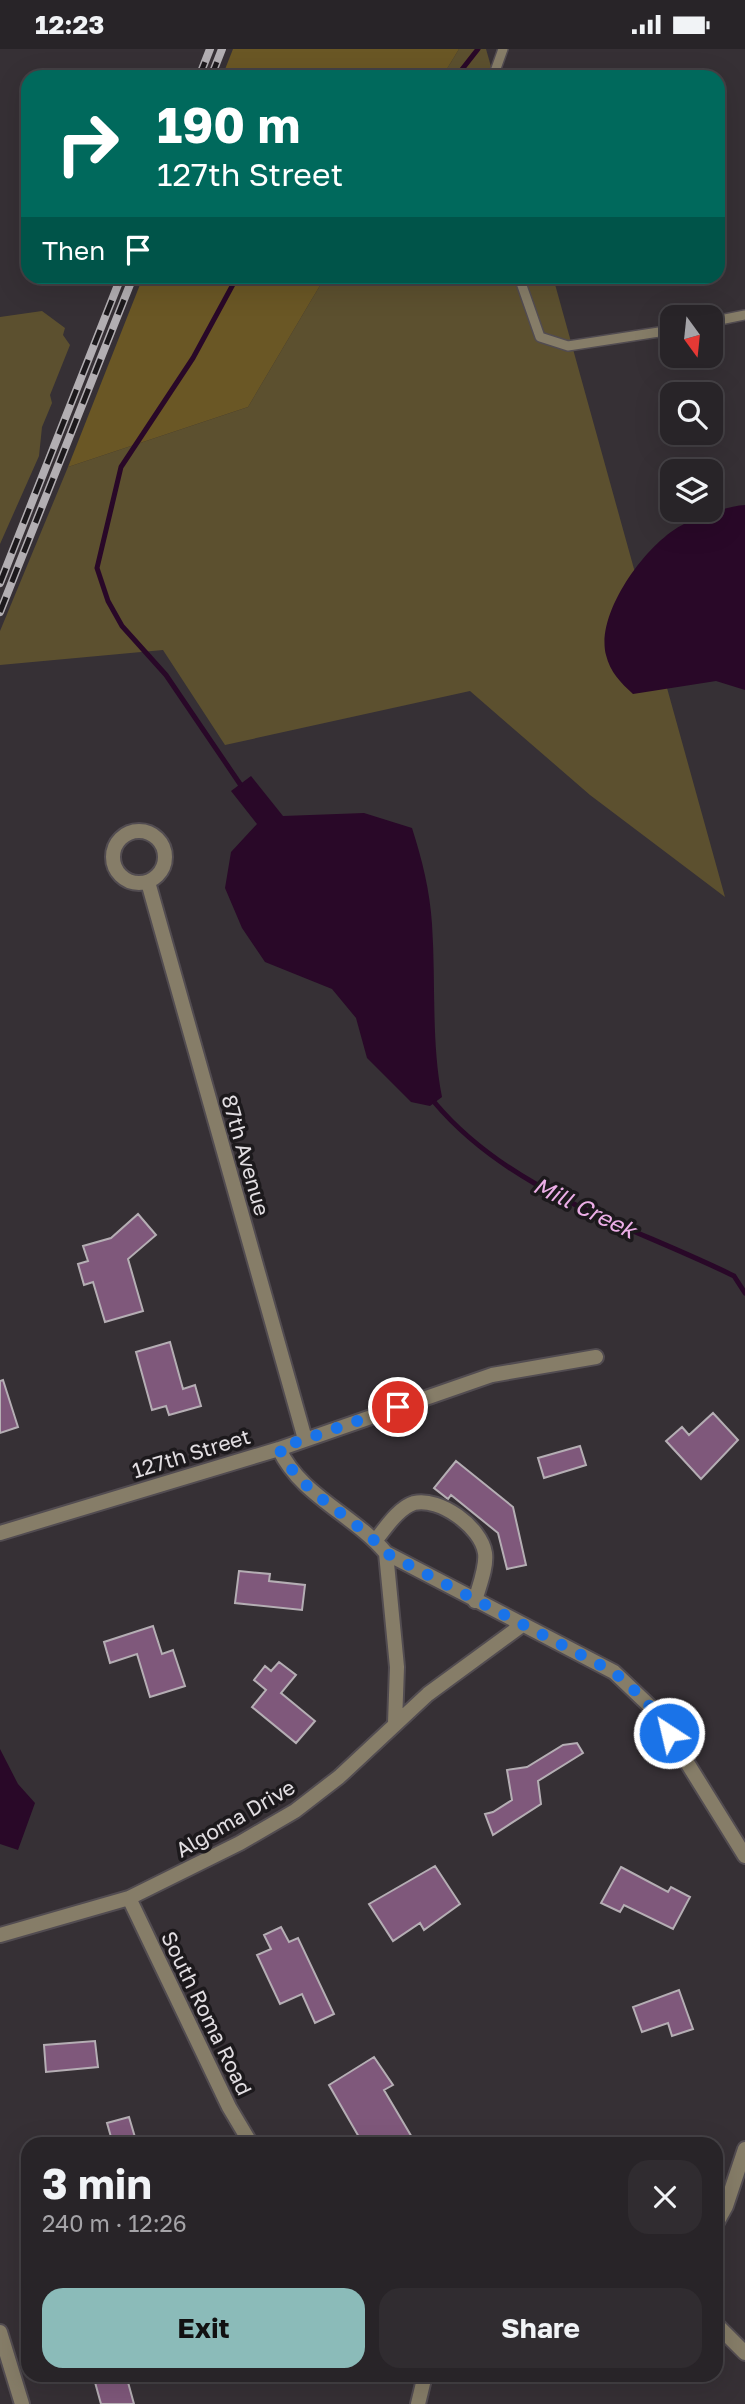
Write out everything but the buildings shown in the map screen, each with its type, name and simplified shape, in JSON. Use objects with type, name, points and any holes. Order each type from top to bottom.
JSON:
[{"type":"street","name":"87th Avenue","points":[[148,882],[304,1439]]},
{"type":"street","name":"127th Street","points":[[0,1533],[279,1448],[492,1375],[596,1357]]},
{"type":"street","points":[[279,1448],[287,1467],[301,1483],[375,1541],[386,1553],[614,1672],[636,1690],[655,1711],[745,1856]]},
{"type":"street","points":[[375,1541],[394,1518],[412,1503],[433,1503],[456,1515],[481,1540],[485,1554],[475,1601]]},
{"type":"street","points":[[386,1553],[397,1667],[395,1723]]},
{"type":"street","name":"Algoma Drive","points":[[0,1935],[129,1898],[240,1843],[295,1811],[339,1777],[428,1694],[522,1625]]},
{"type":"street","name":"South Roma Road","points":[[129,1898],[229,2107],[247,2137]]},
{"type":"street","points":[[723,2211],[745,2149]]},
{"type":"street","points":[[723,2331],[745,2353]]},
{"type":"street","points":[[0,2332],[22,2404]]},
{"type":"street","points":[[418,2404],[423,2382]]},
{"type":"lane","points":[[496,70],[503,49]]},
{"type":"lane","points":[[521,284],[540,337],[568,346],[660,332]]},
{"type":"lane","points":[[723,319],[745,315]]},
{"type":"shaded area","points":[[233,49],[459,49],[446,70],[225,70]]},
{"type":"shaded area","points":[[459,49],[486,49],[492,70],[446,70]]},
{"type":"shaded area","points":[[140,284],[321,284],[248,407],[68,467]]},
{"type":"shaded area","points":[[321,284],[555,284],[725,897],[590,795],[470,691],[225,745],[163,650],[0,665],[0,631],[68,467],[248,407]]},
{"type":"shaded area","points":[[42,311],[65,328],[63,335],[70,345],[50,395],[52,403],[42,427],[39,456],[0,544],[0,317]]},
{"type":"shaded area","points":[[745,505],[745,690],[716,681],[633,694],[613,672],[606,655],[608,619],[616,600],[640,562],[670,533],[689,522],[723,522],[723,509]]},
{"type":"shaded area","points":[[251,776],[283,816],[364,813],[412,828],[425,875],[432,924],[435,1033],[442,1097],[430,1106],[411,1102],[367,1058],[356,1018],[332,989],[265,962],[242,928],[225,888],[231,852],[257,824],[231,791]]},
{"type":"shaded area","points":[[0,1749],[18,1784],[35,1803],[18,1850],[0,1844]]},
{"type":"waterway","points":[[462,70],[478,49]]},
{"type":"waterway","points":[[233,284],[193,358],[121,467],[97,568],[108,601],[122,626],[166,675],[240,784]]},
{"type":"waterway","name":"Mill Creek","points":[[435,1103],[466,1134],[500,1161],[536,1184],[575,1205],[734,1276],[745,1293]]},
{"type":"railway","points":[[202,70],[210,49]]},
{"type":"railway","points":[[214,70],[222,49]]},
{"type":"railway","points":[[0,583],[118,284]]},
{"type":"railway","points":[[0,612],[130,284]]},
{"type":"route","points":[[398,1407],[279,1448],[287,1467],[301,1483],[375,1541],[386,1553],[614,1672],[636,1690],[655,1711],[669,1733]]}]
